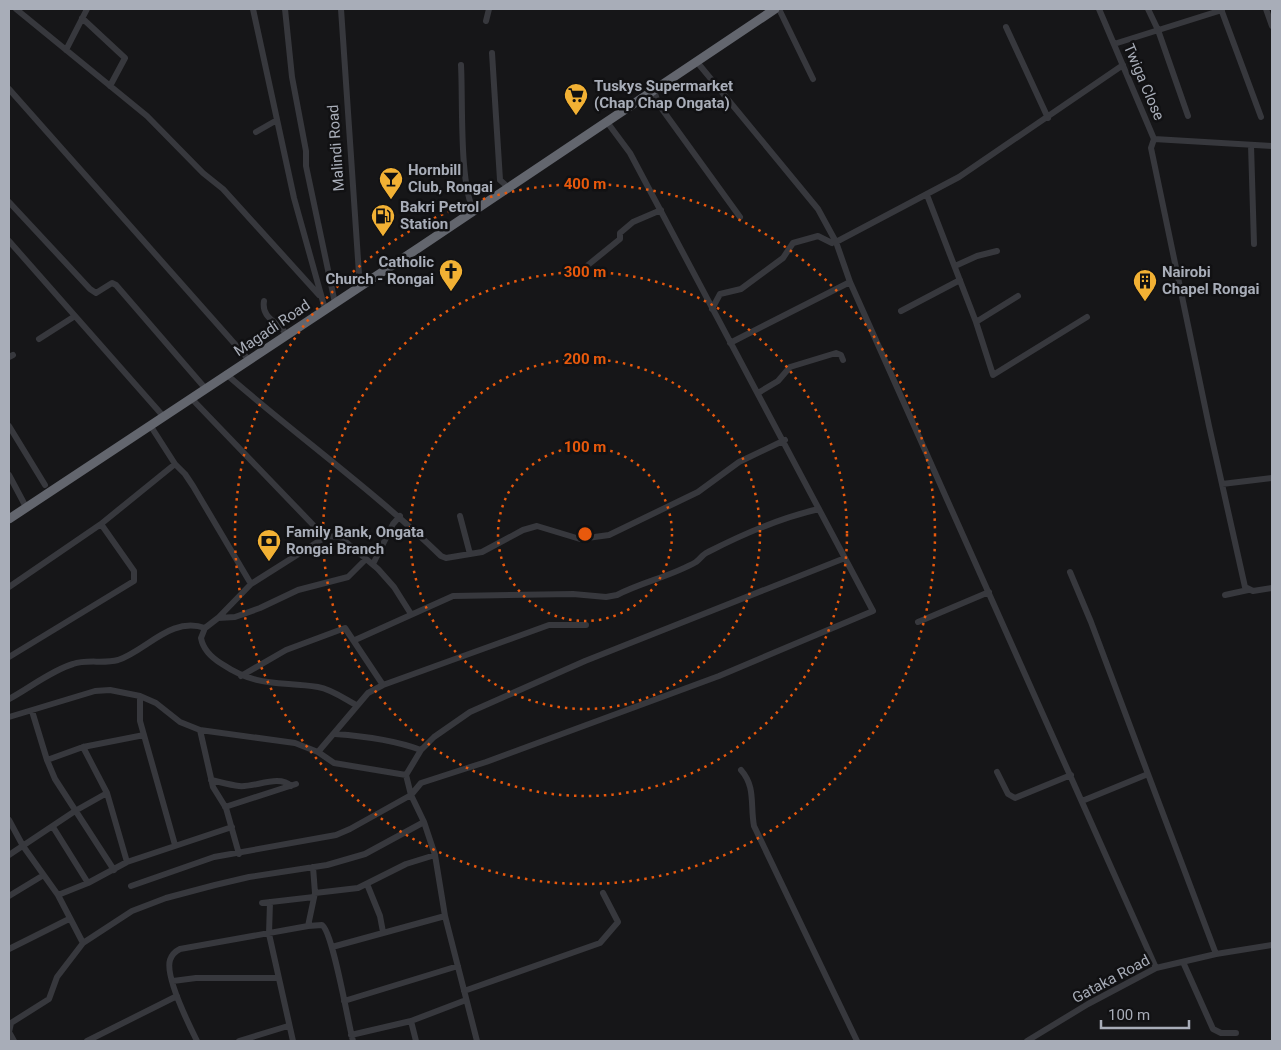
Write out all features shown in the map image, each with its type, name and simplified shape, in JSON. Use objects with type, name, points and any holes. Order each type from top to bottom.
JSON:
[{"type":"highway","name":"Magadi Road","points":[[9,519],[777,9]]},
{"type":"street","points":[[16,9],[135,105],[203,173],[223,189],[319,295]]},
{"type":"street","points":[[66,50],[88,9]]},
{"type":"street","points":[[252,9],[319,295],[325,309]]},
{"type":"street","points":[[285,9],[292,77],[306,151],[306,166],[335,303]]},
{"type":"street","name":"Malindi Road","points":[[341,9],[358,274],[364,284]]},
{"type":"street","points":[[486,21],[488,9]]},
{"type":"street","points":[[777,9],[813,79]]},
{"type":"street","name":"Twiga Close","points":[[1099,9],[1154,139],[1272,146]]},
{"type":"street","points":[[1148,9],[1158,30],[1188,116]]},
{"type":"street","points":[[1114,44],[1221,9],[1261,117]]},
{"type":"street","points":[[1266,9],[1272,26]]},
{"type":"street","points":[[82,18],[125,58],[110,86]]},
{"type":"street","points":[[1006,27],[1048,118]]},
{"type":"street","points":[[492,53],[500,180],[509,188]]},
{"type":"street","points":[[697,62],[818,209],[1156,968]]},
{"type":"street","points":[[461,65],[467,187],[469,202],[474,212]]},
{"type":"street","points":[[712,309],[720,294],[741,289],[783,258],[793,243],[818,236],[834,242],[926,195],[959,177],[1048,118],[1122,65]]},
{"type":"street","points":[[9,89],[249,360]]},
{"type":"street","points":[[654,91],[660,105],[740,217]]},
{"type":"street","points":[[256,132],[277,120]]},
{"type":"street","points":[[131,886],[214,857],[336,835],[411,795],[420,783],[486,762],[719,676],[873,611],[785,440],[730,343],[630,152],[607,122]]},
{"type":"street","points":[[1154,139],[1151,148],[1222,484],[1248,590]]},
{"type":"street","points":[[1250,145],[1254,244]]},
{"type":"street","points":[[926,195],[976,322],[992,374],[995,375],[1087,317]]},
{"type":"street","points":[[9,202],[90,289],[96,293],[112,283],[116,285],[205,388]]},
{"type":"street","points":[[588,265],[620,239],[620,234],[633,222],[661,210]]},
{"type":"street","points":[[9,241],[164,416]]},
{"type":"street","points":[[954,266],[977,256],[998,251]]},
{"type":"street","points":[[901,311],[960,280]]},
{"type":"street","points":[[730,343],[850,282]]},
{"type":"street","points":[[976,322],[1018,296]]},
{"type":"street","points":[[264,301],[263,308],[267,317],[282,327],[287,335]]},
{"type":"street","points":[[39,339],[75,316]]},
{"type":"street","points":[[758,394],[778,381],[790,367],[836,354],[841,355],[843,360]]},
{"type":"street","points":[[226,374],[288,428],[400,516],[442,556],[456,557],[482,552],[523,530],[537,526],[580,539],[609,535],[698,492],[739,462],[785,440]]},
{"type":"street","points":[[191,398],[318,530],[327,536]]},
{"type":"street","points":[[150,425],[175,464],[193,486],[251,584]]},
{"type":"street","points":[[9,426],[45,486]]},
{"type":"street","points":[[9,587],[100,524],[175,464]]},
{"type":"street","points":[[9,475],[26,507]]},
{"type":"street","points":[[1222,484],[1272,478]]},
{"type":"street","points":[[355,640],[454,596],[572,594],[606,597],[617,595],[696,562],[708,552],[715,550],[738,536],[784,517],[819,509]]},
{"type":"street","points":[[373,564],[392,524],[400,516]]},
{"type":"street","points":[[460,516],[470,554]]},
{"type":"street","points":[[9,657],[134,581],[136,576],[134,572],[100,524]]},
{"type":"street","points":[[356,705],[319,687],[272,684],[241,676],[218,661],[204,648],[201,638],[205,628],[218,618],[251,584],[327,536],[340,536],[373,564],[394,587],[411,614]]},
{"type":"street","points":[[477,1041],[445,916],[434,856],[424,822],[411,795],[406,775],[421,750],[434,737],[470,712],[585,661],[845,558]]},
{"type":"street","points":[[218,618],[235,617],[260,608],[298,590],[348,577],[366,559]]},
{"type":"street","points":[[1070,572],[1091,622],[1216,954]]},
{"type":"street","points":[[1225,595],[1248,590],[1253,592],[1272,588]]},
{"type":"street","points":[[918,622],[989,592]]},
{"type":"street","points":[[9,699],[72,664],[104,663],[120,659],[163,633],[186,626],[195,625],[205,628]]},
{"type":"street","points":[[318,752],[356,705],[368,693],[383,685],[549,625],[586,625]]},
{"type":"street","points":[[241,676],[286,650],[345,628],[355,640],[383,685]]},
{"type":"street","points":[[9,717],[95,691],[110,690],[140,696],[156,704],[180,722],[200,730],[294,743],[318,752],[334,763],[406,775]]},
{"type":"street","points":[[140,696],[140,721],[175,845]]},
{"type":"street","points":[[32,710],[47,760],[74,810],[114,870]]},
{"type":"street","points":[[200,730],[211,780],[225,808],[239,854]]},
{"type":"street","points":[[334,734],[358,736],[407,745],[421,750]]},
{"type":"street","points":[[47,760],[83,747],[144,735]]},
{"type":"street","points":[[83,747],[107,792],[127,862]]},
{"type":"street","points":[[740,770],[750,782],[752,789],[754,826],[857,1041]]},
{"type":"street","points":[[996,772],[1008,794],[1015,798],[1071,775]]},
{"type":"street","points":[[1082,801],[1148,774]]},
{"type":"street","points":[[211,780],[240,786],[274,782],[286,782],[293,785],[225,808]]},
{"type":"street","points":[[9,855],[74,810],[107,792]]},
{"type":"street","points":[[9,820],[42,876],[58,895],[83,943]]},
{"type":"street","points":[[14,1041],[9,1032],[11,1023],[49,999],[57,977],[83,943],[132,911],[166,898],[250,877],[313,867],[365,854],[424,822]]},
{"type":"street","points":[[53,826],[88,883]]},
{"type":"street","points":[[58,895],[88,883],[127,862],[232,828]]},
{"type":"street","points":[[262,903],[342,892],[367,884],[406,864],[434,856]]},
{"type":"street","points":[[308,926],[314,895],[313,867]]},
{"type":"street","points":[[9,896],[42,876]]},
{"type":"street","points":[[367,884],[380,916],[383,932]]},
{"type":"street","points":[[464,991],[602,942],[618,922],[602,893]]},
{"type":"street","points":[[270,902],[269,934],[292,1041]]},
{"type":"street","points":[[332,947],[445,916]]},
{"type":"street","points":[[9,949],[69,919]]},
{"type":"street","points":[[197,1041],[177,996],[173,982],[169,966],[174,952],[180,948],[308,926],[325,927],[332,947],[352,1038],[411,1021],[466,1000]]},
{"type":"street","name":"Gataka Road","points":[[1027,1041],[1088,1004],[1156,968],[1216,954],[1272,945]]},
{"type":"street","points":[[1183,962],[1213,1029],[1220,1033],[1236,1033]]},
{"type":"street","points":[[344,1001],[458,966]]},
{"type":"street","points":[[173,982],[196,978],[277,978]]},
{"type":"street","points":[[87,1041],[177,996]]},
{"type":"street","points":[[411,1021],[416,1041]]},
{"type":"street","points":[[238,1041],[288,1026]]},
{"type":"place","name":"Tuskys Supermarket (Chap Chap Ongata)","points":[[576,116]]},
{"type":"place","name":"Hornbill Club, Rongai","points":[[391,200]]},
{"type":"place","name":"Bakri Petrol Station","points":[[383,237]]},
{"type":"place","name":"Catholic Church - Rongai","points":[[451,292]]},
{"type":"place","name":"Nairobi Chapel Rongai","points":[[1145,302]]},
{"type":"place","name":"Family Bank, Ongata Rongai Branch","points":[[269,562]]}]
